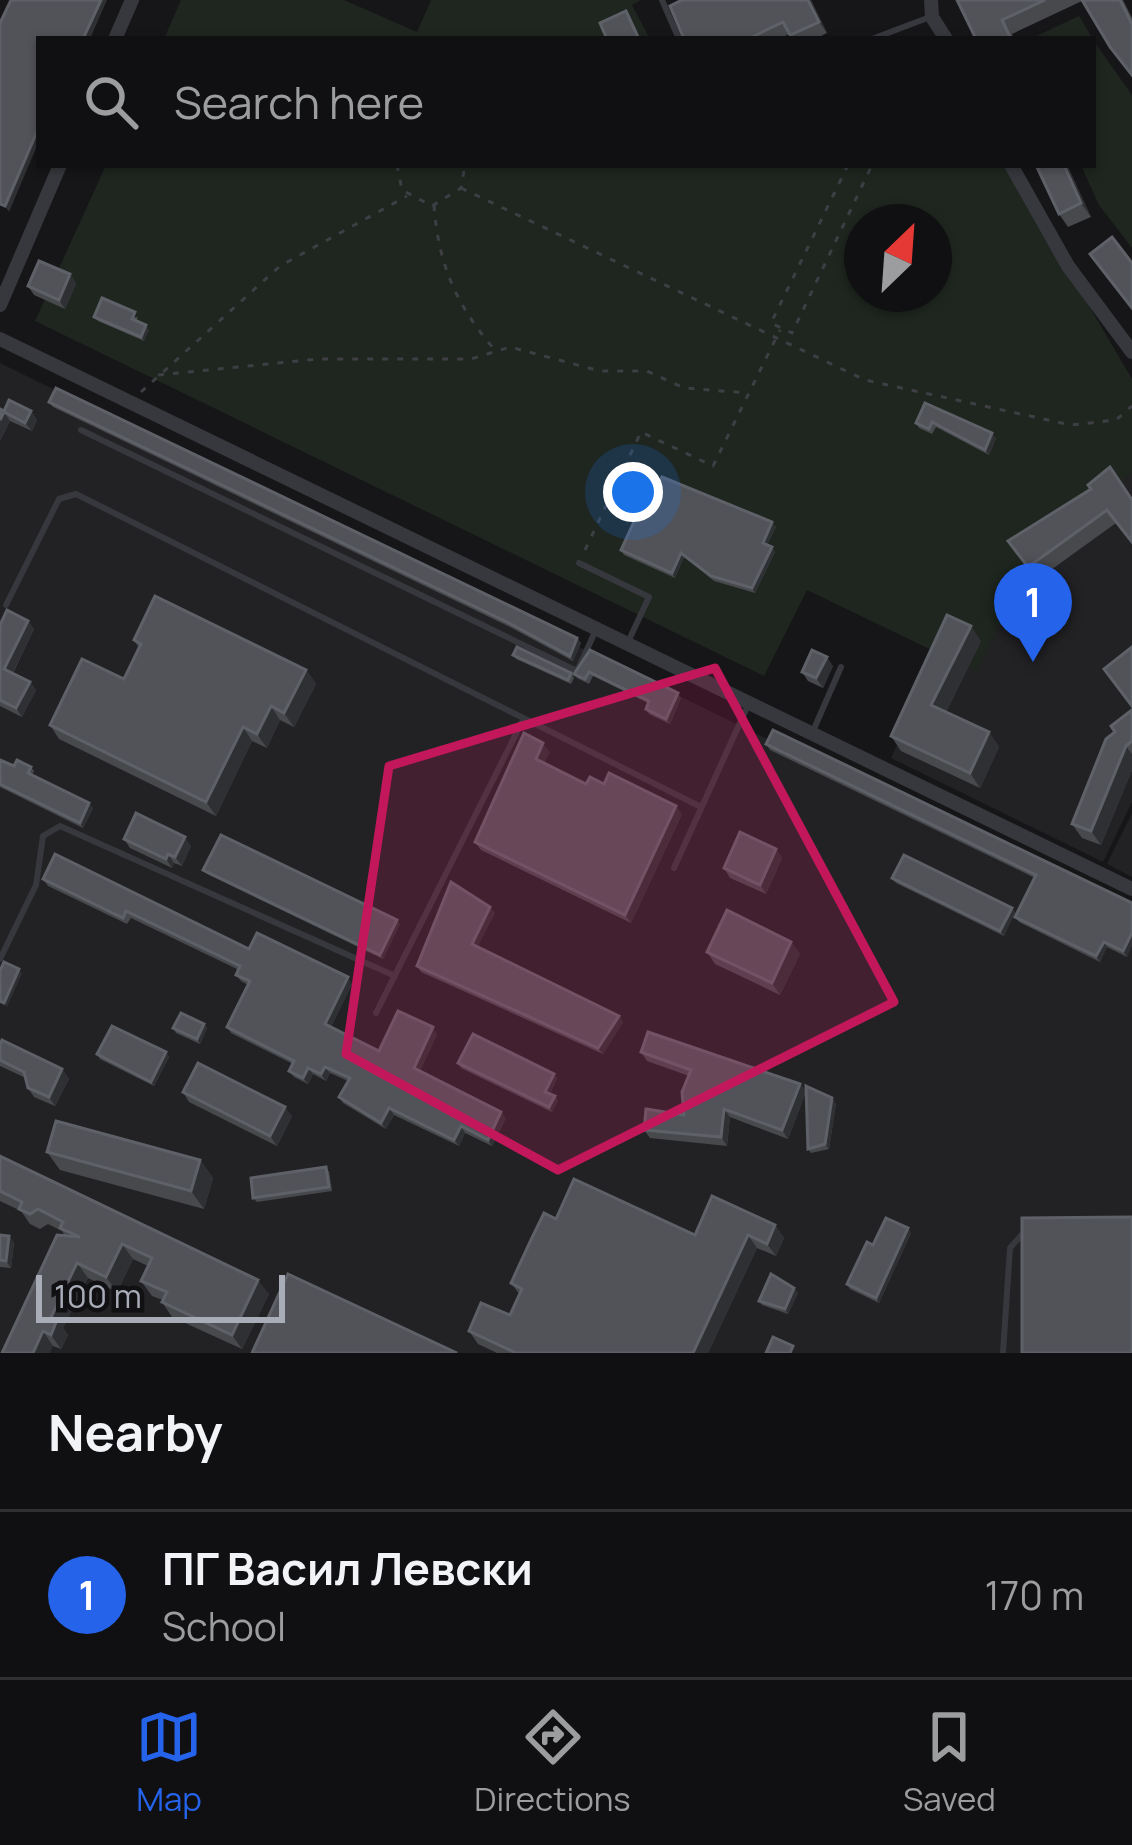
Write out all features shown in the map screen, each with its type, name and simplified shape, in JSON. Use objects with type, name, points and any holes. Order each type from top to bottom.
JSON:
[{"type":"street","points":[[116,36],[131,0]]},
{"type":"street","points":[[945,36],[933,8],[950,0]]},
{"type":"street","points":[[0,305],[60,168]]},
{"type":"street","points":[[1013,168],[1068,266],[1132,352]]},
{"type":"street","points":[[0,339],[1132,889]]},
{"type":"lane","points":[[662,0],[678,36]]},
{"type":"lane","points":[[878,36],[933,8]]},
{"type":"lane","points":[[81,430],[577,671],[596,629]]},
{"type":"lane","points":[[6,605],[59,499],[76,494],[701,807]]},
{"type":"lane","points":[[579,563],[649,597],[627,644]]},
{"type":"lane","points":[[812,734],[842,667]]},
{"type":"lane","points":[[674,868],[748,703]]},
{"type":"lane","points":[[376,1013],[523,720]]},
{"type":"lane","points":[[0,958],[36,885],[43,836],[60,826],[394,976]]},
{"type":"lane","points":[[1003,1353],[1010,1248],[1018,1234],[1036,1226]]},
{"type":"path","points":[[397,168],[397,181],[407,196],[434,205]]},
{"type":"path","points":[[434,205],[461,188],[464,168]]},
{"type":"path","points":[[847,168],[771,323],[791,333],[871,168]]},
{"type":"path","points":[[461,188],[774,341],[865,380],[1071,424],[1116,420],[1132,406]]},
{"type":"path","points":[[131,402],[280,266],[407,196]]},
{"type":"path","points":[[434,205],[436,245],[452,290],[495,351]]},
{"type":"path","points":[[579,563],[641,432],[713,466],[781,328]]},
{"type":"path","points":[[158,375],[318,358],[471,359],[510,347],[600,371],[646,371],[684,388],[748,393]]},
{"type":"highlighted area","points":[[715,668],[894,1002],[558,1170],[346,1054],[389,766]]},
{"type":"shaded area","points":[[181,0],[344,0],[417,32],[431,0],[641,0],[632,5],[648,36],[165,36]]},
{"type":"shaded area","points":[[1079,16],[1091,36],[1036,36]]},
{"type":"shaded area","points":[[1096,44],[1132,95],[1132,248],[1099,205],[1082,168],[1096,168]]},
{"type":"shaded area","points":[[105,168],[1008,168],[1132,379],[1132,473],[1040,537],[977,672],[807,590],[764,676],[35,321]]},
{"type":"shaded area","points":[[0,363],[1132,918],[1132,1353],[0,1353]]},
{"type":"shaded area","points":[[1132,459],[1132,802],[1103,862],[891,758],[977,567]]},
{"type":"shaded area","points":[[1132,813],[1132,877],[1107,864]]},
{"type":"building","points":[[11,0],[101,0],[84,36],[36,36],[36,134],[5,206],[0,204],[0,23]]},
{"type":"building","points":[[682,0],[808,0],[819,22],[790,35],[783,22],[754,36],[683,36],[670,6]]},
{"type":"building","points":[[957,0],[1045,0],[1002,20],[1010,36],[975,36]]},
{"type":"building","points":[[1082,0],[1120,0],[1132,24],[1132,75],[1110,47]]},
{"type":"building","points":[[626,11],[638,36],[606,36],[600,23]]},
{"type":"building","points":[[1037,168],[1065,168],[1081,203],[1059,214]]},
{"type":"building","points":[[1112,237],[1132,263],[1132,308],[1090,254]]},
{"type":"building","points":[[39,261],[70,274],[59,300],[28,286]]},
{"type":"building","points":[[102,298],[135,312],[132,319],[146,325],[141,337],[94,317]]},
{"type":"building","points":[[56,388],[577,638],[570,656],[49,402]]},
{"type":"building","points":[[9,400],[31,411],[25,423],[4,412],[0,420],[0,409],[4,411]]},
{"type":"building","points":[[925,403],[992,433],[985,450],[932,422],[929,429],[916,423]]},
{"type":"building","points":[[1110,467],[1132,500],[1132,542],[1107,510],[1028,567],[1008,541],[1091,489],[1088,485]]},
{"type":"building","points":[[662,477],[772,522],[763,543],[772,547],[752,588],[711,576],[681,553],[672,573],[621,550],[643,502],[636,499],[642,485],[655,491]]},
{"type":"building","points":[[155,596],[306,670],[284,713],[271,706],[257,734],[243,727],[206,802],[50,725],[82,659],[124,679],[141,644],[134,640]]},
{"type":"building","points":[[7,610],[28,621],[4,669],[30,682],[16,708],[0,700],[0,625]]},
{"type":"building","points":[[947,615],[971,626],[931,705],[989,732],[970,773],[891,736]]},
{"type":"building","points":[[517,647],[571,673],[568,680],[513,655]]},
{"type":"building","points":[[1132,647],[1132,706],[1104,669]]},
{"type":"building","points":[[590,650],[678,693],[666,719],[646,709],[649,701],[589,672],[585,679],[574,674]]},
{"type":"building","points":[[812,650],[827,657],[816,678],[802,672]]},
{"type":"building","points":[[1132,710],[1132,741],[1091,831],[1072,824],[1106,739],[1115,732],[1111,726]]},
{"type":"building","points":[[773,730],[1132,903],[1132,933],[1123,951],[1104,942],[1096,956],[1015,917],[1036,875],[766,744]]},
{"type":"building","points":[[524,733],[543,743],[536,759],[586,784],[590,777],[604,784],[609,773],[676,806],[625,915],[475,842]]},
{"type":"building","points":[[0,760],[14,766],[17,760],[31,767],[28,773],[89,803],[80,823],[0,784]]},
{"type":"building","points":[[136,813],[185,837],[175,857],[168,854],[166,859],[124,839]]},
{"type":"building","points":[[740,832],[776,849],[760,885],[724,868]]},
{"type":"building","points":[[221,835],[397,920],[380,955],[203,870]]},
{"type":"building","points":[[55,854],[249,949],[257,933],[348,977],[325,1024],[379,1051],[398,1011],[433,1027],[414,1068],[501,1112],[488,1140],[461,1126],[454,1140],[389,1108],[381,1123],[339,1097],[350,1078],[325,1067],[321,1074],[308,1068],[303,1078],[289,1071],[294,1061],[227,1027],[250,981],[236,975],[240,966],[126,911],[123,918],[43,879]]},
{"type":"building","points":[[904,855],[1012,908],[1000,931],[892,878]]},
{"type":"building","points":[[451,882],[490,907],[472,944],[619,1016],[598,1048],[417,966]]},
{"type":"building","points":[[727,910],[791,942],[772,983],[707,952]]},
{"type":"building","points":[[4,962],[19,969],[4,1003],[0,1001],[0,971]]},
{"type":"building","points":[[181,1013],[204,1024],[197,1039],[173,1028]]},
{"type":"building","points":[[112,1026],[166,1052],[151,1082],[97,1054]]},
{"type":"building","points":[[648,1032],[800,1084],[782,1130],[724,1109],[721,1137],[644,1130],[646,1109],[684,1115],[682,1092],[691,1070],[641,1052]]},
{"type":"building","points":[[473,1034],[554,1074],[545,1092],[555,1096],[549,1107],[458,1063]]},
{"type":"building","points":[[2,1040],[62,1069],[49,1097],[28,1088],[24,1072],[0,1060]]},
{"type":"building","points":[[198,1063],[285,1107],[270,1136],[183,1092]]},
{"type":"building","points":[[806,1086],[832,1098],[825,1144],[808,1149]]},
{"type":"building","points":[[56,1121],[200,1160],[191,1191],[47,1152]]},
{"type":"building","points":[[0,1156],[258,1280],[232,1335],[162,1302],[167,1292],[141,1281],[152,1258],[122,1244],[106,1277],[77,1263],[51,1317],[57,1320],[51,1335],[43,1331],[33,1353],[2,1353],[57,1235],[80,1237],[60,1228],[63,1222],[38,1209],[30,1214],[19,1209],[22,1202],[0,1191]]},
{"type":"building","points":[[326,1167],[329,1187],[253,1198],[251,1178]]},
{"type":"building","points":[[574,1179],[695,1235],[712,1196],[775,1225],[767,1244],[748,1235],[693,1353],[516,1353],[469,1331],[481,1303],[510,1315],[522,1289],[511,1283],[530,1242],[544,1213],[556,1219]]},
{"type":"building","points":[[1132,1217],[1132,1353],[1022,1353],[1022,1218]]},
{"type":"building","points":[[886,1218],[908,1228],[876,1298],[847,1284],[867,1242],[873,1245]]},
{"type":"building","points":[[0,1235],[9,1236],[6,1261],[0,1260]]},
{"type":"building","points":[[288,1274],[457,1353],[252,1353]]},
{"type":"building","points":[[771,1274],[794,1288],[785,1309],[759,1301]]},
{"type":"building","points":[[773,1337],[793,1346],[790,1353],[766,1353]]},
{"type":"place","name":"ПГ Васил Левски","points":[[1033,662]]}]
